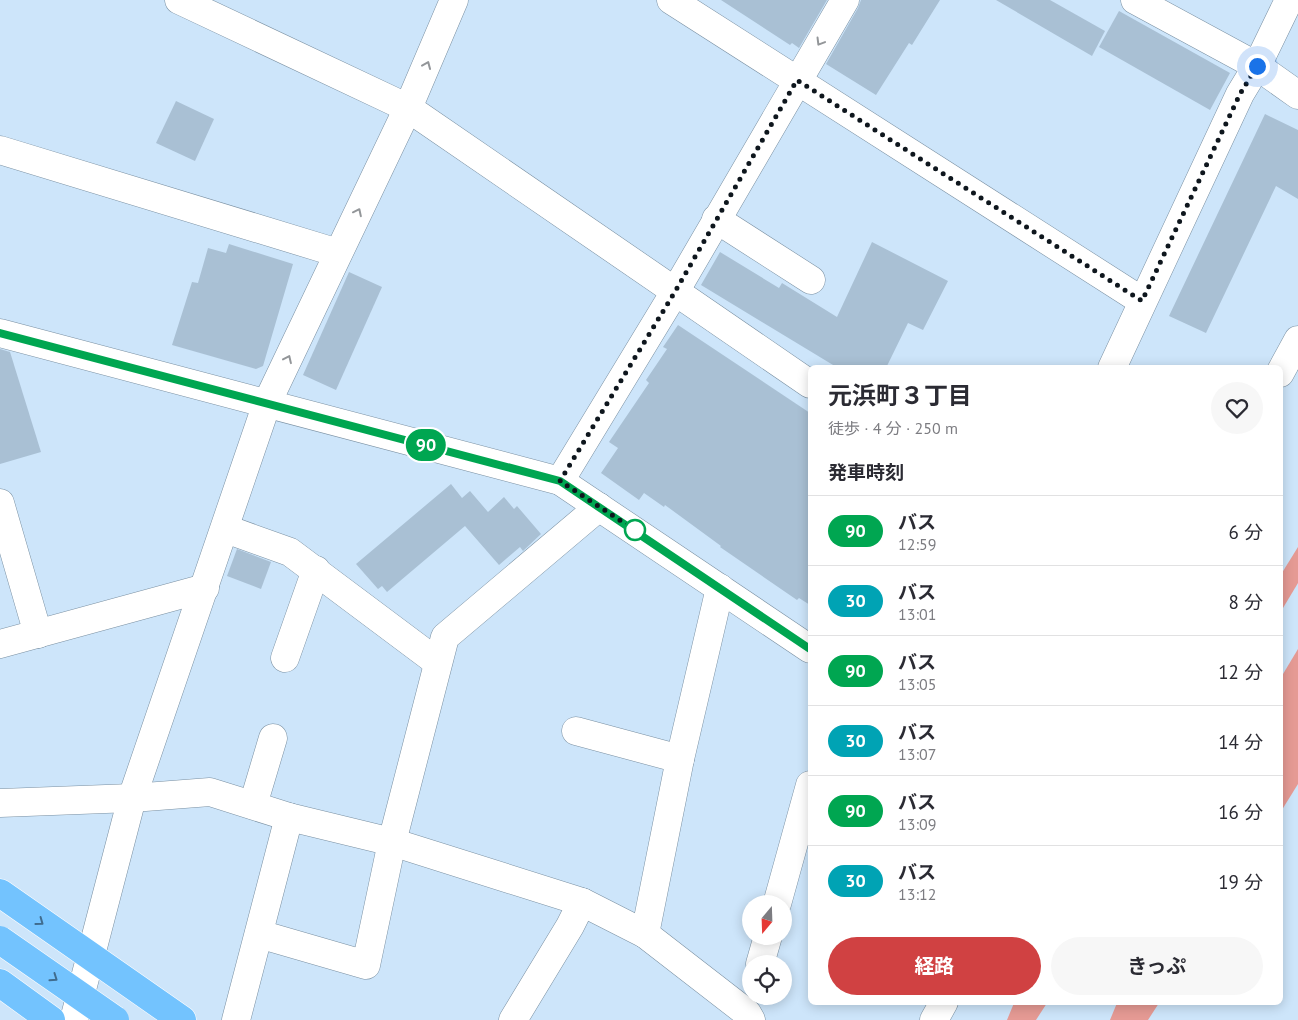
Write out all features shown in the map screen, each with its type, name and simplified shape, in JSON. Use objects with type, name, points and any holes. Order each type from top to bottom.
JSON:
[{"type":"highway","points":[[0,893],[89,957],[182,1020]]},
{"type":"highway","points":[[0,940],[115,1020]]},
{"type":"highway","points":[[0,983],[52,1020]]},
{"type":"street","points":[[179,0],[408,108],[676,290],[808,383]]},
{"type":"street","points":[[74,1020],[132,798],[226,529],[267,403],[408,108],[454,0]]},
{"type":"street","points":[[671,0],[1142,301]]},
{"type":"street","points":[[560,481],[676,290],[845,0]]},
{"type":"street","points":[[1135,0],[1257,66],[1298,95]]},
{"type":"street","points":[[1113,365],[1240,94],[1257,66],[1290,0]]},
{"type":"street","points":[[0,150],[338,253]]},
{"type":"street","points":[[716,220],[811,280]]},
{"type":"street","points":[[0,333],[560,481],[808,648]]},
{"type":"street","points":[[1283,368],[1298,340]]},
{"type":"street","points":[[0,504],[38,634]]},
{"type":"street","points":[[258,934],[366,965],[392,842],[445,637],[599,507]]},
{"type":"street","points":[[226,529],[290,552],[437,662]]},
{"type":"street","points":[[286,658],[316,570]]},
{"type":"street","points":[[0,644],[205,588]]},
{"type":"street","points":[[645,934],[680,759],[720,588]]},
{"type":"street","points":[[576,731],[680,759]]},
{"type":"street","points":[[253,805],[273,738]]},
{"type":"street","points":[[0,803],[132,798],[210,792],[289,817],[392,842],[582,902],[645,934],[750,1010]]},
{"type":"street","points":[[779,895],[808,792]]},
{"type":"street","points":[[236,1020],[289,817]]},
{"type":"street","points":[[513,1020],[570,926],[582,902]]},
{"type":"street","points":[[934,1020],[942,1005]]},
{"type":"shaded area","points":[[1298,547],[1298,583],[1283,608],[1283,571]]},
{"type":"shaded area","points":[[1298,649],[1298,784],[1283,808],[1283,674]]},
{"type":"shaded area","points":[[1013,1005],[1046,1005],[1036,1020],[1007,1020]]},
{"type":"shaded area","points":[[1116,1005],[1158,1005],[1148,1020],[1110,1020]]},
{"type":"building","points":[[721,0],[827,0],[799,48],[792,43],[790,45]]},
{"type":"building","points":[[861,0],[940,0],[912,45],[909,43],[876,95],[826,64]]},
{"type":"building","points":[[996,0],[1050,0],[1105,31],[1092,56]]},
{"type":"building","points":[[1119,11],[1230,73],[1210,110],[1099,47]]},
{"type":"building","points":[[176,101],[214,119],[195,161],[156,143]]},
{"type":"building","points":[[1265,114],[1298,130],[1298,199],[1276,186],[1206,333],[1169,316]]},
{"type":"building","points":[[872,242],[948,281],[923,330],[908,323],[887,365],[833,365],[701,285],[720,252],[779,288],[782,283],[837,317]]},
{"type":"building","points":[[229,244],[293,264],[263,366],[256,369],[172,345],[192,282],[198,283],[208,248],[226,253]]},
{"type":"building","points":[[349,272],[382,287],[336,390],[303,375]]},
{"type":"building","points":[[678,325],[808,412],[808,604],[799,598],[797,600],[720,547],[665,505],[664,507],[644,493],[639,500],[601,473],[618,448],[609,442],[649,383],[646,380],[667,349],[663,347]]},
{"type":"building","points":[[0,349],[10,352],[41,452],[0,464]]},
{"type":"building","points":[[451,484],[462,498],[470,491],[488,512],[504,497],[514,509],[517,506],[541,534],[523,551],[520,547],[499,565],[465,526],[387,592],[382,586],[378,589],[356,564]]},
{"type":"building","points":[[237,549],[271,562],[261,589],[227,576]]},
{"type":"bus line","name":"90","points":[[0,333],[560,481],[808,648]]},
{"type":"route","points":[[635,530],[560,481],[676,290],[797,80],[1142,301],[1240,94],[1257,66]]}]
